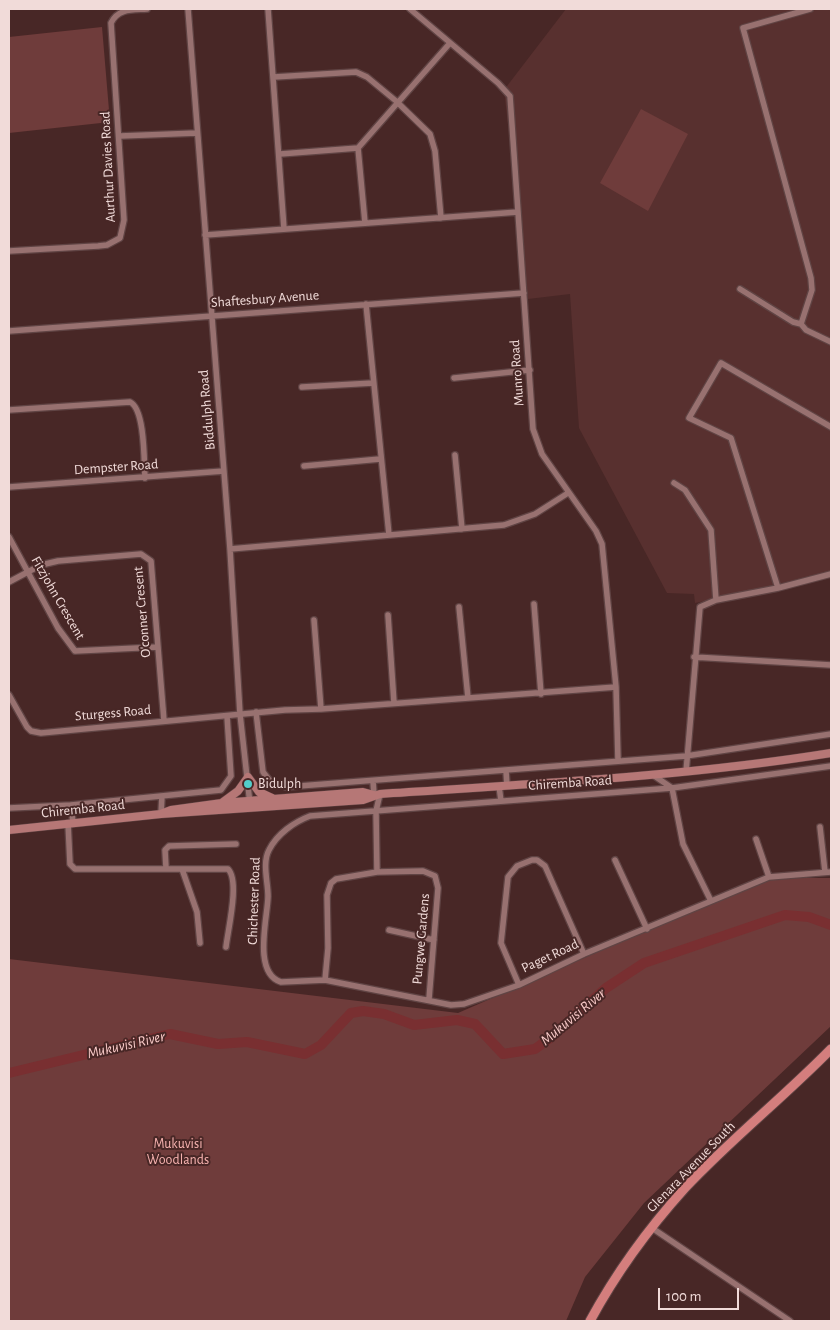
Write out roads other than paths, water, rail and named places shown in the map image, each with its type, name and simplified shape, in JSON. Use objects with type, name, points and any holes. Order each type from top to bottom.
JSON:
[{"type":"main road","name":"Chiremba Road","points":[[161,814],[171,810],[222,803],[250,805],[273,799],[362,792],[377,795],[686,772],[745,766],[831,753]]},
{"type":"main road","points":[[222,803],[238,791],[248,777],[260,792],[273,799]]},
{"type":"main road","name":"Chiremba Road","points":[[9,830],[250,805],[363,800],[377,795]]},
{"type":"main road","name":"Glenara Avenue South","points":[[590,1321],[619,1272],[652,1228],[704,1169],[831,1049]]},
{"type":"street","name":"Aurthur Davies Road","points":[[9,251],[107,245],[120,238],[124,220],[120,136],[111,23],[116,15],[123,11],[147,9]]},
{"type":"street","name":"Biddulph Road","points":[[188,9],[230,549],[240,714],[250,805]]},
{"type":"street","points":[[268,9],[284,229]]},
{"type":"street","name":"Munro Road","points":[[410,9],[498,83],[510,96],[536,442],[596,531],[602,544],[616,688],[618,760]]},
{"type":"street","points":[[801,324],[812,290],[811,278],[743,28],[810,9]]},
{"type":"street","points":[[364,223],[358,148],[396,101],[450,43]]},
{"type":"street","points":[[274,77],[356,72],[367,77],[396,101],[425,127],[434,142],[441,218]]},
{"type":"street","points":[[120,136],[197,133]]},
{"type":"street","points":[[280,154],[358,148]]},
{"type":"street","points":[[205,235],[518,212]]},
{"type":"street","points":[[740,289],[793,322],[801,324],[806,330],[831,342]]},
{"type":"street","name":"Shaftesbury Avenue","points":[[9,331],[524,293]]},
{"type":"street","points":[[366,304],[389,535]]},
{"type":"street","points":[[778,588],[731,438],[689,418],[720,363],[831,427]]},
{"type":"street","points":[[454,378],[530,370]]},
{"type":"street","points":[[302,387],[373,383]]},
{"type":"street","points":[[9,410],[130,402],[134,404],[141,422],[146,478]]},
{"type":"street","points":[[456,454],[462,529]]},
{"type":"street","points":[[304,466],[380,459]]},
{"type":"street","name":"Dempster Road","points":[[9,487],[224,471]]},
{"type":"street","points":[[674,483],[684,490],[711,530],[716,600]]},
{"type":"street","points":[[230,549],[497,526],[517,522],[535,514],[568,492]]},
{"type":"street","name":"Fitzjohn Crescent","points":[[9,538],[58,628],[75,651],[158,647]]},
{"type":"street","name":"O'conner Cresent","points":[[9,582],[41,564],[58,561],[146,555],[151,561],[164,721]]},
{"type":"street","points":[[686,772],[698,609],[702,604],[716,600],[778,588],[831,574]]},
{"type":"street","points":[[534,604],[541,694]]},
{"type":"street","points":[[459,607],[468,698]]},
{"type":"street","points":[[388,616],[394,703]]},
{"type":"street","points":[[314,620],[321,710]]},
{"type":"street","points":[[694,657],[831,665]]},
{"type":"street","name":"Sturgess Road","points":[[9,695],[27,727],[37,733],[256,712],[321,710],[394,703],[616,688]]},
{"type":"street","points":[[256,712],[263,772],[270,781],[286,787],[686,756],[831,734]]},
{"type":"street","points":[[9,808],[71,805],[213,792],[226,786],[231,776],[227,716]]},
{"type":"street","name":"Chiremba Road","points":[[310,816],[672,788],[831,766]]},
{"type":"street","points":[[500,801],[506,771]]},
{"type":"street","points":[[653,775],[672,788],[683,844],[711,901]]},
{"type":"street","points":[[373,780],[377,795],[377,872]]},
{"type":"street","points":[[161,814],[162,796]]},
{"type":"street","points":[[71,805],[70,864],[75,869],[224,867],[230,871],[232,904],[226,946]]},
{"type":"street","name":"Chichester Road","points":[[272,976],[268,970],[263,934],[268,903],[267,855],[284,831],[292,824],[310,816]]},
{"type":"street","points":[[820,827],[828,872]]},
{"type":"street","points":[[756,839],[769,876]]},
{"type":"street","points":[[166,868],[165,850],[169,846],[236,844]]},
{"type":"street","points":[[519,984],[501,943],[508,877],[517,866],[537,860],[545,866],[584,954]]},
{"type":"street","points":[[615,860],[647,928]]},
{"type":"street","points":[[182,869],[197,912],[200,943]]},
{"type":"street","name":"Pungwe Gardens","points":[[326,980],[328,889],[331,883],[341,877],[377,872],[423,871],[435,876],[438,888],[429,999]]},
{"type":"street","name":"Paget Road","points":[[272,976],[281,982],[326,980],[429,999],[451,1005],[464,1004],[519,984],[584,954],[769,876],[828,872]]},
{"type":"street","points":[[389,930],[434,940]]},
{"type":"street","points":[[652,1228],[790,1321]]},
{"type":"waterway","name":"Mukuvisi River","points":[[9,1073],[170,1034],[218,1044],[247,1042],[305,1054],[321,1045],[351,1013],[363,1011],[384,1014],[414,1025],[457,1020],[475,1024],[503,1054],[535,1049],[606,988],[644,963],[785,915],[809,917],[831,925]]},
{"type":"place","name":"Bidulph","points":[[248,784]]},
{"type":"park label","name":"Mukuvisi Woodlands","points":[[178,1152]]}]
